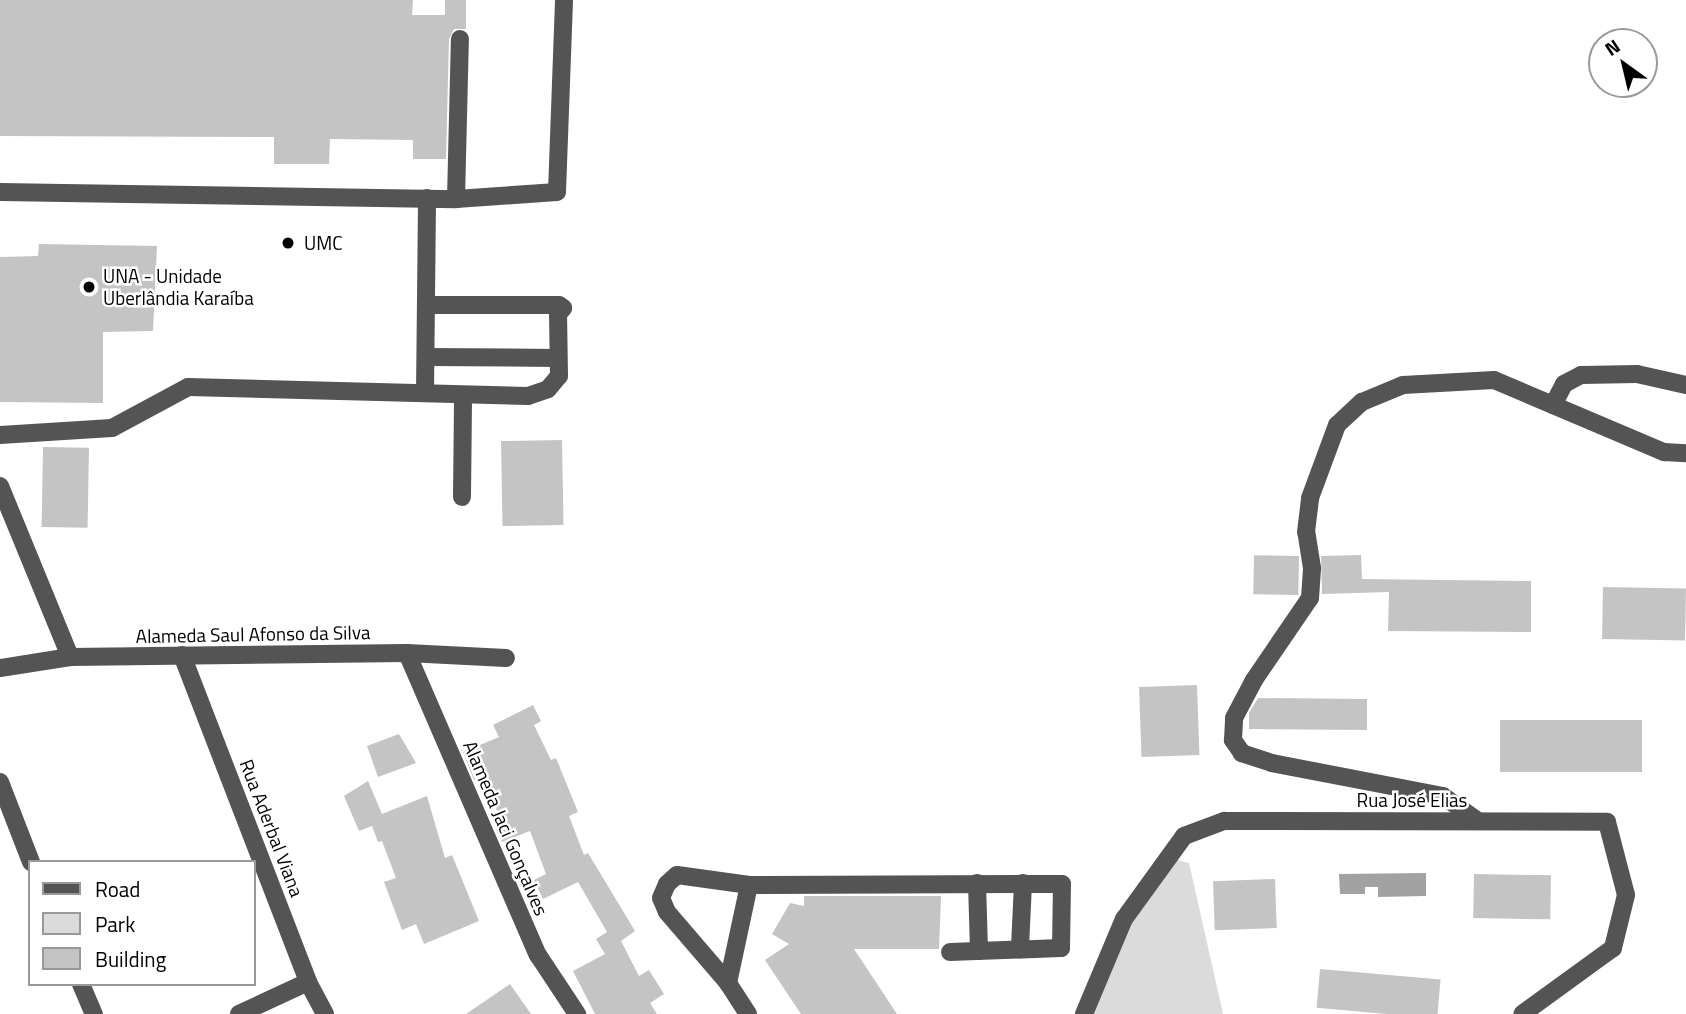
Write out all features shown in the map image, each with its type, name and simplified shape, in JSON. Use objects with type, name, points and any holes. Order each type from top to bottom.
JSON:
[{"type":"street","points":[[0,192],[456,198],[557,192],[564,0]]},
{"type":"street","points":[[456,198],[460,38]]},
{"type":"street","points":[[425,393],[427,198]]},
{"type":"street","points":[[0,435],[112,428],[188,387],[528,396],[548,389],[559,376],[558,314],[563,308],[559,305],[427,305]]},
{"type":"street","points":[[426,357],[557,358]]},
{"type":"street","points":[[1553,405],[1564,384],[1580,375],[1637,374],[1686,386]]},
{"type":"street","points":[[1478,821],[1443,796],[1242,753],[1233,740],[1234,718],[1310,598],[1312,568],[1306,532],[1310,498],[1337,425],[1362,402],[1403,385],[1494,380],[1664,452],[1686,453]]},
{"type":"street","points":[[462,497],[463,395]]},
{"type":"street","points":[[0,486],[70,657]]},
{"type":"street","name":"Alameda Saul Afonso da Silva","points":[[0,668],[70,657],[407,653],[506,658]]},
{"type":"street","name":"Alameda Jaci Gonçalves","points":[[407,653],[538,955],[577,1014]]},
{"type":"street","name":"Rua Aderbal Viana","points":[[182,655],[309,982],[325,1014]]},
{"type":"street","points":[[0,782],[30,860]]},
{"type":"street","name":"Rua José Elias","points":[[1082,1013],[1124,919],[1184,836],[1224,821],[1607,822],[1626,895],[1614,948],[1522,1014]]},
{"type":"street","points":[[748,1014],[728,984],[667,912],[661,898],[667,884],[677,875],[749,885],[1062,884],[1061,948],[1020,947],[950,952]]},
{"type":"street","points":[[977,883],[979,951]]},
{"type":"street","points":[[1020,947],[1023,883]]},
{"type":"street","points":[[728,984],[749,885]]},
{"type":"street","points":[[239,1014],[309,982]]},
{"type":"street","points":[[82,986],[94,1014]]},
{"type":"green space","points":[[1170,858],[1189,863],[1223,1014],[1084,1014],[1124,919]]},
{"type":"shaded area","points":[[1426,873],[1426,896],[1378,897],[1378,887],[1365,887],[1365,894],[1340,894],[1339,874]]},
{"type":"building","points":[[0,0],[413,0],[412,15],[445,15],[445,0],[466,0],[466,29],[454,29],[449,39],[446,159],[413,159],[413,140],[330,139],[329,164],[274,164],[274,137],[0,136]]},
{"type":"building","points":[[39,244],[157,246],[153,331],[103,332],[103,403],[0,402],[0,257],[38,256]]},
{"type":"building","points":[[562,440],[563,525],[502,526],[501,441]]},
{"type":"building","points":[[43,447],[89,448],[88,528],[42,527]]},
{"type":"building","points":[[1254,555],[1299,556],[1298,595],[1253,594]]},
{"type":"building","points":[[1361,555],[1362,579],[1531,581],[1531,632],[1388,631],[1389,592],[1322,594],[1321,556]]},
{"type":"building","points":[[1603,587],[1686,588],[1685,640],[1602,639]]},
{"type":"building","points":[[1197,685],[1199,755],[1141,757],[1139,687]]},
{"type":"building","points":[[1258,698],[1367,699],[1367,730],[1249,729],[1249,713]]},
{"type":"building","points":[[533,705],[541,721],[534,725],[551,760],[556,758],[578,812],[569,816],[584,855],[588,853],[635,931],[621,941],[639,976],[649,970],[664,994],[650,1003],[657,1014],[595,1014],[573,971],[605,954],[596,939],[607,932],[578,882],[543,899],[534,880],[546,874],[530,831],[502,842],[495,828],[503,825],[483,776],[474,780],[463,752],[499,737],[493,725]]},
{"type":"building","points":[[1500,720],[1642,720],[1642,772],[1500,772]]},
{"type":"building","points":[[399,734],[416,763],[378,777],[367,746]]},
{"type":"building","points":[[368,781],[382,814],[427,796],[445,858],[452,855],[479,921],[424,944],[416,924],[402,930],[384,882],[396,878],[382,841],[378,842],[372,826],[359,831],[344,796]]},
{"type":"building","points":[[1474,874],[1551,875],[1550,919],[1473,918]]},
{"type":"building","points":[[1275,879],[1277,928],[1215,930],[1213,881]]},
{"type":"building","points":[[804,896],[941,896],[939,949],[854,949],[897,1014],[801,1014],[765,960],[789,944],[772,934],[790,903],[804,906]]},
{"type":"building","points":[[1320,969],[1441,980],[1438,1014],[1387,1014],[1317,1008]]},
{"type":"building","points":[[510,984],[531,1014],[466,1014]]},
{"type":"place","name":"UMC","points":[[288,243]]},
{"type":"place","name":"UNA - Unidade Uberlândia Karaíba","points":[[89,287]]}]
